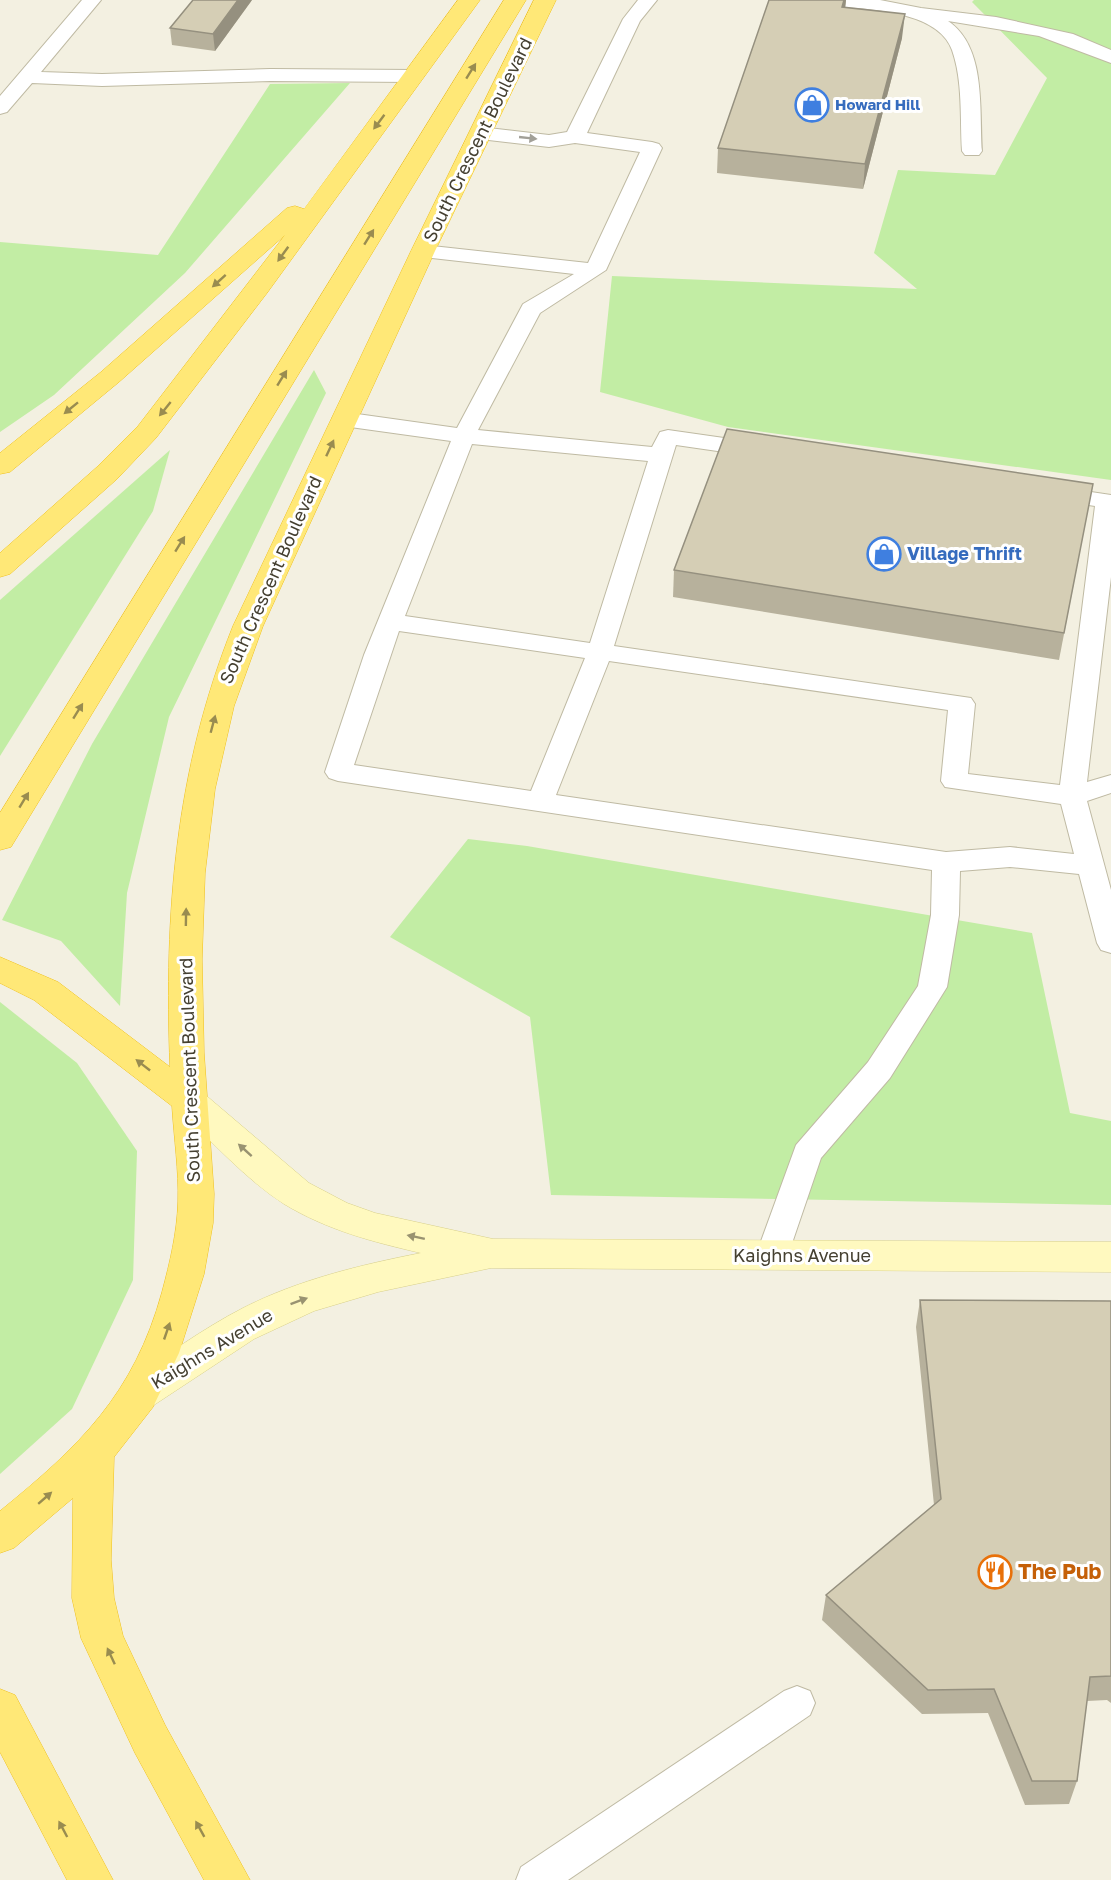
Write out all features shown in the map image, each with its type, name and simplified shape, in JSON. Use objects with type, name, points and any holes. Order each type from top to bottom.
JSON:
[{"type":"highway","points":[[0,568],[107,473],[147,432],[258,288],[469,0]]},
{"type":"highway","points":[[0,839],[516,0]]},
{"type":"highway","name":"South Crescent Boulevard","points":[[0,1535],[45,1498],[94,1452],[140,1393],[163,1343],[182,1290],[196,1203],[185,961],[187,893],[191,834],[212,727],[227,675],[244,635],[343,419],[545,0]]},
{"type":"highway","points":[[532,30],[560,0]]},
{"type":"highway","points":[[0,466],[136,354],[342,172]]},
{"type":"highway","points":[[0,560],[26,544]]},
{"type":"highway","points":[[0,969],[46,991],[190,1101]]},
{"type":"highway","points":[[94,1452],[91,1560],[93,1598],[102,1638],[150,1739],[228,1880]]},
{"type":"highway","points":[[1,1711],[92,1880]]},
{"type":"main road","name":"Kaighns Avenue","points":[[190,1101],[282,1181],[334,1213],[371,1227],[493,1254]]},
{"type":"main road","name":"Kaighns Avenue","points":[[140,1393],[238,1329],[276,1310],[322,1292],[493,1254],[1111,1257]]},
{"type":"lane","points":[[0,108],[92,0]]},
{"type":"lane","points":[[575,137],[632,19],[648,0]]},
{"type":"lane","points":[[818,0],[922,6],[1021,25],[1080,41],[1111,57]]},
{"type":"lane","points":[[922,6],[943,25],[958,43],[964,62],[972,151]]},
{"type":"lane","points":[[27,77],[102,80],[270,75],[414,76]]},
{"type":"lane","points":[[484,125],[549,141],[575,137],[652,148],[595,270],[531,309],[464,436],[390,622],[338,772],[946,862],[1010,857],[1090,865]]},
{"type":"lane","points":[[423,251],[595,270]]},
{"type":"lane","points":[[343,419],[464,436],[661,455]]},
{"type":"lane","points":[[540,802],[599,654],[668,437],[784,454]]},
{"type":"lane","points":[[1027,489],[1108,501],[1072,796],[1111,943]]},
{"type":"lane","points":[[390,622],[599,654],[962,704],[954,781],[1072,796],[1111,784]]},
{"type":"lane","points":[[772,1255],[807,1153],[879,1070],[932,987],[945,915],[946,862]]},
{"type":"lane","points":[[535,1880],[797,1703]]},
{"type":"green space","points":[[974,0],[1111,0],[1111,480],[728,427],[600,392],[612,276],[917,289],[874,253],[898,170],[995,175],[1047,78],[972,2]]},
{"type":"green space","points":[[350,83],[185,273],[54,395],[0,432],[0,242],[158,255],[270,84]]},
{"type":"green space","points":[[314,370],[326,393],[169,717],[127,893],[120,1006],[61,941],[2,920],[92,744]]},
{"type":"green space","points":[[170,450],[153,511],[0,756],[0,600]]},
{"type":"green space","points":[[468,839],[527,846],[1032,933],[1070,1113],[1111,1121],[1111,1205],[551,1195],[530,1017],[390,937]]},
{"type":"green space","points":[[0,1002],[77,1063],[137,1151],[133,1280],[72,1409],[0,1474]]},
{"type":"building","points":[[193,0],[238,0],[213,34],[170,28]]},
{"type":"building","name":"Howard Hill","points":[[769,0],[844,0],[842,7],[905,14],[865,164],[718,148]]},
{"type":"building","name":"Village Thrift","points":[[727,429],[1093,484],[1064,633],[674,570]]},
{"type":"building","name":"The Pub","points":[[920,1300],[1111,1301],[1111,1676],[1090,1677],[1077,1781],[1032,1781],[994,1689],[928,1690],[826,1595],[941,1499]]},
{"type":"place","name":"Howard Hill","points":[[812,105]]},
{"type":"place","name":"Village Thrift","points":[[884,554]]},
{"type":"place","name":"The Pub","points":[[995,1572]]}]
